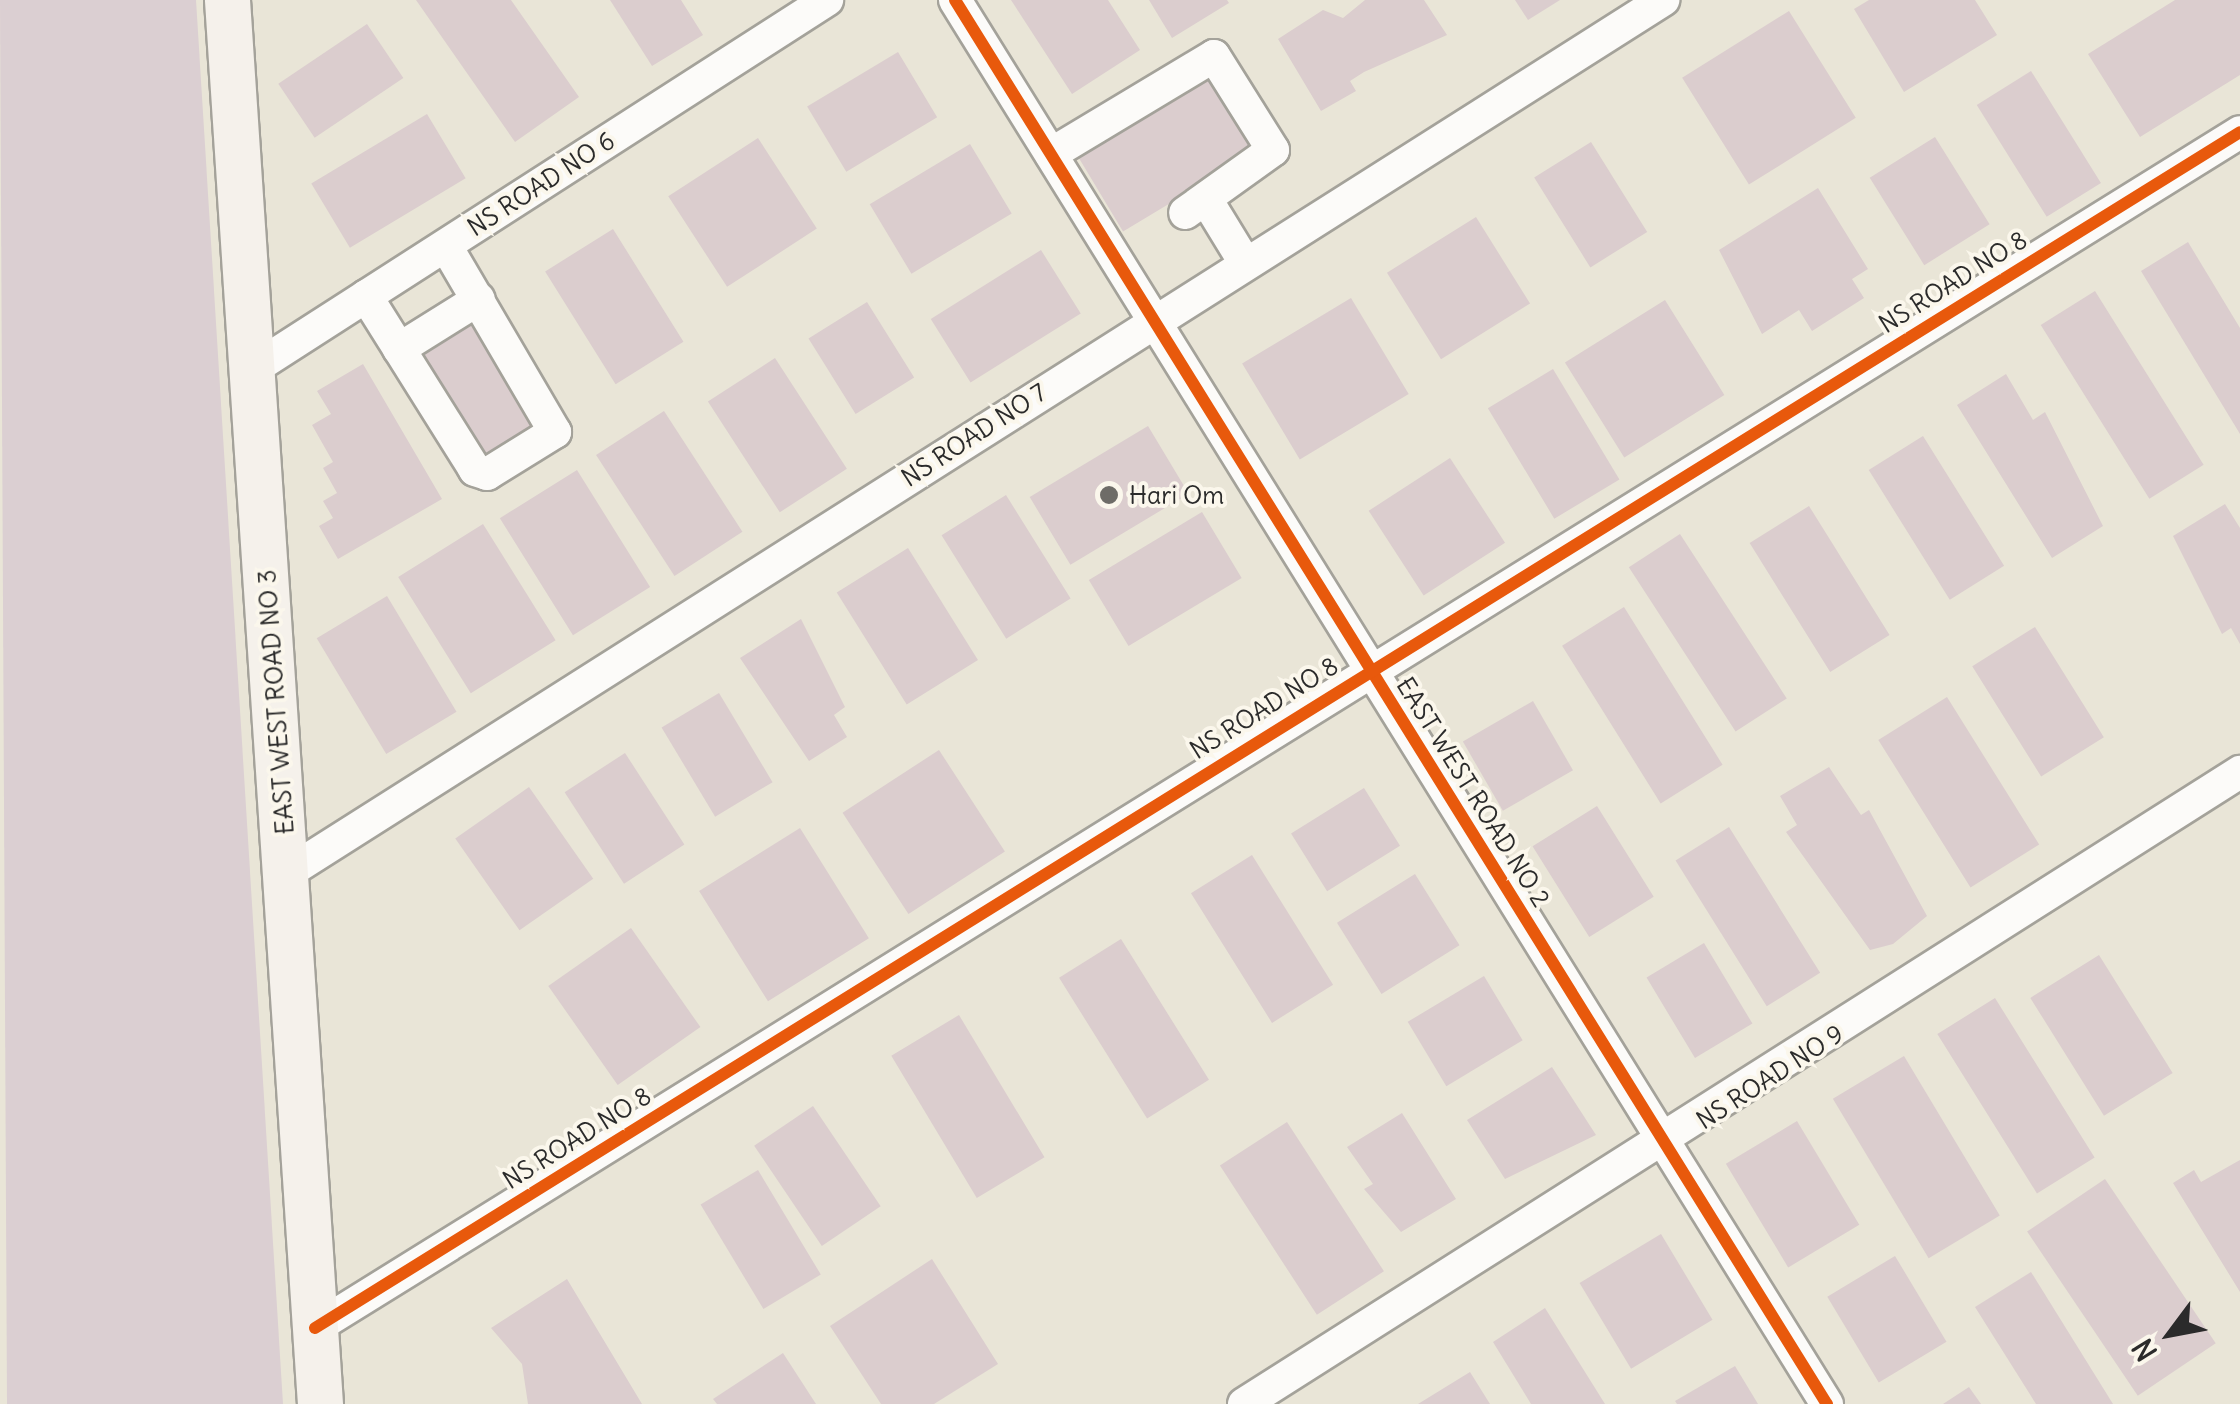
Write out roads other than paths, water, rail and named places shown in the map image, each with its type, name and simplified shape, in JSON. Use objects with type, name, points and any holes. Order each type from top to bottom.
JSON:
[{"type":"street","name":"EAST WEST ROAD NO 3","points":[[227,0],[256,368],[320,1404]]},
{"type":"street","name":"NS ROAD NO 6","points":[[256,368],[826,0]]},
{"type":"street","name":"EAST WEST ROAD NO 2","points":[[955,0],[1827,1404]]},
{"type":"street","name":"NS ROAD NO 7","points":[[287,874],[1663,0]]},
{"type":"street","points":[[1051,154],[1210,54],[1274,150],[1196,206],[1245,263]]},
{"type":"street","name":"NS ROAD NO 8","points":[[315,1328],[2240,132]]},
{"type":"street","points":[[366,296],[480,474],[555,432],[446,246]]},
{"type":"street","points":[[399,350],[479,300]]},
{"type":"street","name":"NS ROAD NO 9","points":[[1244,1404],[1666,1144],[2240,772]]},
{"type":"place","name":"Hari Om","points":[[1109,495]]}]
